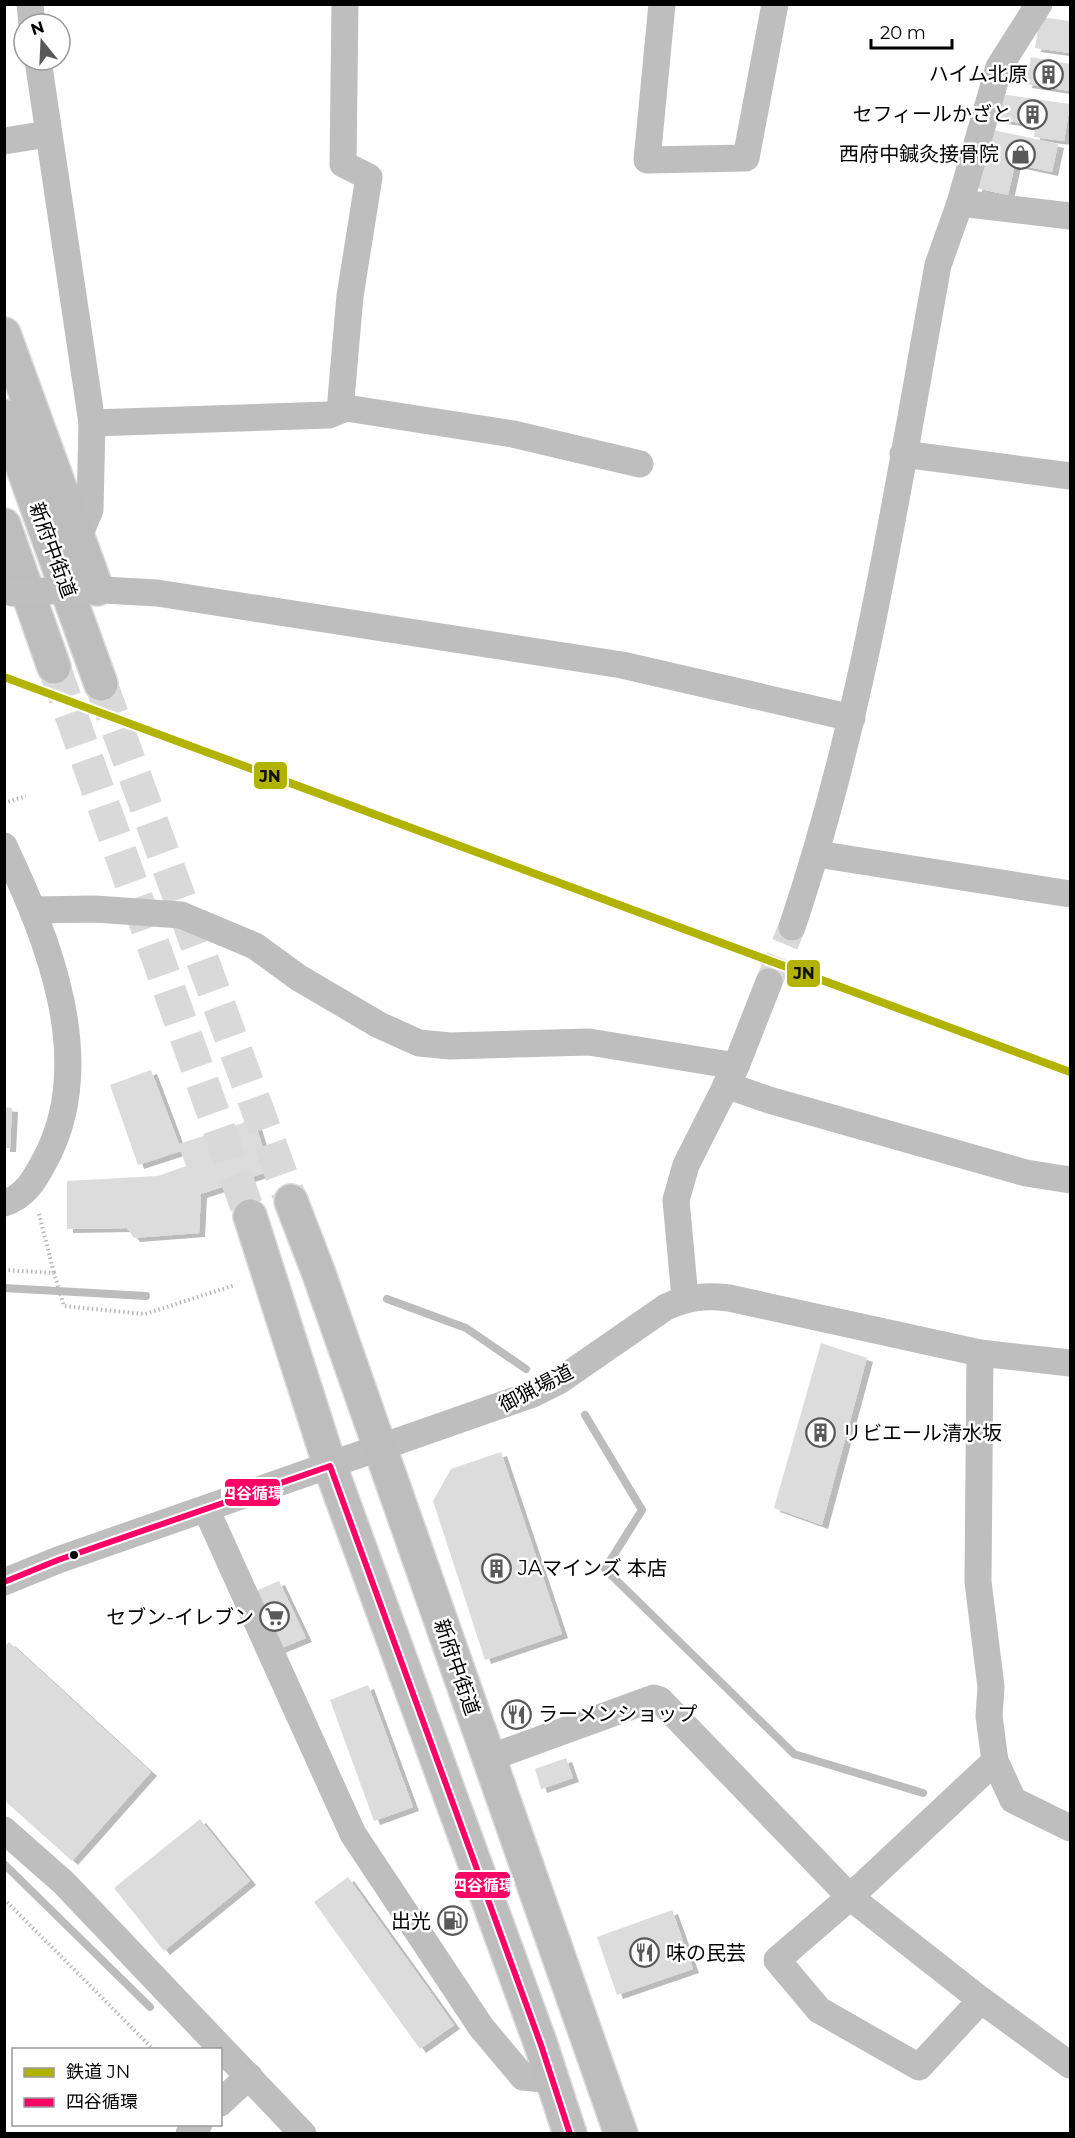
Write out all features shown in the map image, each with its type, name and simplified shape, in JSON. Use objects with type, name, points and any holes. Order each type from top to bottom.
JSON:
[{"type":"main road","points":[[4,334],[78,538],[91,589]]},
{"type":"main road","name":"新府中街道","points":[[4,416],[101,684]]},
{"type":"main road","name":"新府中街道","points":[[4,525],[54,667]]},
{"type":"main road","name":"新府中街道","points":[[291,1202],[621,2133]]},
{"type":"main road","points":[[250,1216],[330,1466],[570,2133]]},
{"type":"street","points":[[345,4],[343,164],[369,177],[350,296],[341,399],[346,408]]},
{"type":"street","points":[[662,4],[647,160],[746,158],[776,4]]},
{"type":"street","points":[[792,927],[817,854],[852,718],[938,265],[960,203],[999,67],[1039,4]]},
{"type":"street","points":[[40,72],[92,423],[90,510],[78,538]]},
{"type":"street","points":[[4,141],[48,134]]},
{"type":"street","points":[[960,203],[1071,216]]},
{"type":"street","points":[[92,423],[329,414],[346,408],[513,434],[640,464]]},
{"type":"street","points":[[903,454],[1071,476]]},
{"type":"street","points":[[8,593],[91,589],[157,593],[622,665],[852,718]]},
{"type":"street","points":[[4,846],[34,910],[65,1019],[68,1086],[56,1141],[32,1184],[14,1200],[4,1203]]},
{"type":"street","points":[[817,854],[1071,894]]},
{"type":"street","points":[[34,910],[95,909],[181,915],[255,946],[309,984],[379,1025],[419,1043],[450,1046],[589,1042],[731,1075],[769,1100],[1026,1173],[1071,1180]]},
{"type":"street","points":[[686,1298],[676,1200],[686,1165],[731,1075],[769,982]]},
{"type":"street","name":"御猟場道","points":[[4,1582],[533,1394],[559,1381],[666,1306],[686,1298],[708,1295],[729,1298],[980,1353],[1071,1363]]},
{"type":"street","points":[[980,1353],[978,1582],[991,1687],[989,1716],[995,1761],[1013,1800],[1071,1828]]},
{"type":"street","points":[[206,1509],[353,1834],[481,2027],[523,2077],[552,2080]]},
{"type":"street","points":[[489,1758],[654,1698],[660,1700],[850,1897],[981,2000],[1071,2065]]},
{"type":"street","points":[[981,2000],[919,2067],[819,2010],[777,1960],[850,1897],[995,1761]]},
{"type":"street","points":[[4,1830],[64,1883],[303,2133]]},
{"type":"street","points":[[222,2101],[249,2076]]},
{"type":"path","points":[[4,636],[4,641]]},
{"type":"path","points":[[4,803],[26,796]]},
{"type":"path","points":[[32,1184],[64,1306],[145,1314],[235,1285]]},
{"type":"path","points":[[4,1270],[54,1273]]},
{"type":"path","points":[[4,1899],[153,2048]]},
{"type":"building","points":[[1040,17],[1070,21],[1070,53],[1035,48]]},
{"type":"building","name":"ハイム北原","points":[[1031,57],[1070,64],[1070,91],[1026,84]]},
{"type":"building","name":"セフィールかざと","points":[[1001,94],[1070,104],[1064,141],[1034,137],[1035,125],[995,119]]},
{"type":"building","name":"西府中鍼灸接骨院","points":[[989,129],[1058,144],[1052,172],[1015,164],[1008,195],[976,188]]},
{"type":"building","points":[[151,1070],[179,1144],[254,1119],[270,1171],[201,1194],[199,1233],[134,1238],[127,1228],[67,1229],[67,1181],[158,1176],[186,1166],[181,1151],[138,1165],[110,1085]]},
{"type":"building","points":[[4,1107],[12,1108],[10,1148],[4,1148]]},
{"type":"building","name":"リビエール清水坂","points":[[821,1343],[867,1358],[822,1525],[774,1508]]},
{"type":"building","name":"JAマインズ 本店","points":[[501,1452],[562,1634],[485,1660],[433,1501],[451,1469]]},
{"type":"building","name":"セブン-イレブン","points":[[279,1581],[306,1638],[269,1653],[244,1596]]},
{"type":"building","points":[[9,1642],[151,1772],[72,1861],[5,1801],[5,1646]]},
{"type":"building","points":[[368,1685],[413,1807],[374,1821],[330,1700]]},
{"type":"building","points":[[566,1758],[573,1778],[541,1789],[535,1769]]},
{"type":"building","points":[[200,1819],[250,1881],[164,1951],[114,1888]]},
{"type":"building","points":[[348,1877],[454,2025],[420,2049],[314,1902]]},
{"type":"building","name":"味の民芸","points":[[672,1910],[693,1969],[617,1995],[597,1937]]},
{"type":"waterway","points":[[4,1288],[146,1296]]},
{"type":"waterway","points":[[387,1299],[466,1328],[526,1369]]},
{"type":"waterway","points":[[585,1415],[642,1510],[605,1569],[794,1754],[923,1793]]},
{"type":"waterway","points":[[4,1864],[150,2007]]},
{"type":"tunnel","points":[[54,667],[250,1216]]},
{"type":"tunnel","points":[[101,684],[291,1201]]},
{"type":"tunnel","points":[[769,982],[792,927]]},
{"type":"rail line","name":"JN","points":[[4,677],[1070,1072]]},
{"type":"transit line","name":"四谷循環","points":[[4,1582],[58,1560],[330,1466],[541,2045],[570,2134]]},
{"type":"place","name":"ハイム北原","points":[[1049,74]]},
{"type":"place","name":"セフィールかざと","points":[[1033,114]]},
{"type":"place","name":"西府中鍼灸接骨院","points":[[1020,154]]},
{"type":"place","name":"リビエール清水坂","points":[[821,1433]]},
{"type":"place","name":"JAマインズ 本店","points":[[497,1568]]},
{"type":"place","name":"セブン-イレブン","points":[[275,1617]]},
{"type":"place","name":"ラーメンショップ","points":[[517,1714]]},
{"type":"place","name":"出光","points":[[452,1921]]},
{"type":"place","name":"味の民芸","points":[[645,1953]]}]
